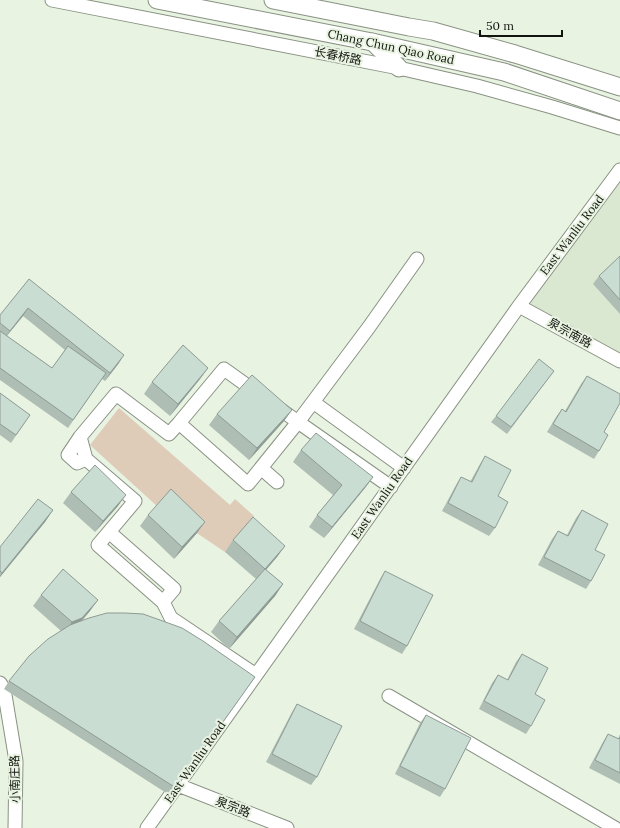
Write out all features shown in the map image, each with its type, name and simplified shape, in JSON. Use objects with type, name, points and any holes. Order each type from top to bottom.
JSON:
[{"type":"main road","name":"Chang Chun Qiao Road","points":[[157,0],[372,42],[504,72],[620,111]]},
{"type":"main road","name":"Chang Chun Qiao Road","points":[[273,0],[433,31],[515,54],[620,87]]},
{"type":"main road","points":[[372,42],[398,68]]},
{"type":"street","name":"长春桥路","points":[[52,0],[398,68],[477,86],[620,128]]},
{"type":"street","name":"East Wanliu Road","points":[[148,828],[519,306],[620,170]]},
{"type":"street","points":[[178,424],[248,484],[298,422],[369,327],[417,259]]},
{"type":"street","name":"泉宗南路","points":[[519,306],[620,361]]},
{"type":"street","points":[[256,675],[171,618],[163,602],[98,545],[135,500],[86,459],[80,437],[116,394],[169,434],[224,369],[390,487]]},
{"type":"street","points":[[313,402],[404,468]]},
{"type":"street","points":[[261,468],[277,482]]},
{"type":"street","name":"小南庄路","points":[[0,683],[4,689],[16,761],[15,828]]},
{"type":"street","points":[[389,696],[615,828]]},
{"type":"street","name":"泉宗路","points":[[178,785],[287,828]]},
{"type":"shaded area","points":[[620,170],[620,361],[519,306]]},
{"type":"shaded area","points":[[119,408],[230,505],[235,499],[254,516],[225,552],[158,507],[90,445]]},
{"type":"building","points":[[620,256],[620,300],[599,276]]},
{"type":"building","points":[[29,279],[124,355],[110,373],[28,308],[10,331],[0,323],[0,315]]},
{"type":"building","points":[[0,331],[52,368],[68,346],[106,373],[73,420],[0,368]]},
{"type":"building","points":[[183,345],[208,368],[178,404],[152,382]]},
{"type":"building","points":[[539,359],[554,371],[511,427],[496,416]]},
{"type":"building","points":[[252,375],[292,410],[257,448],[217,414]]},
{"type":"building","points":[[587,376],[620,394],[620,403],[604,432],[608,435],[599,451],[553,424],[562,409],[566,412]]},
{"type":"building","points":[[0,393],[30,415],[16,435],[0,424]]},
{"type":"building","points":[[316,433],[373,477],[332,527],[317,515],[342,485],[301,450]]},
{"type":"building","points":[[485,456],[511,470],[498,496],[508,502],[495,528],[448,503],[461,477],[472,482]]},
{"type":"building","points":[[95,465],[126,495],[103,521],[71,492]]},
{"type":"building","points":[[171,489],[205,522],[182,547],[148,515]]},
{"type":"building","points":[[38,499],[53,510],[2,573],[0,571],[0,547]]},
{"type":"building","points":[[582,510],[608,524],[595,550],[605,555],[591,581],[544,557],[558,531],[568,536]]},
{"type":"building","points":[[253,517],[285,546],[265,569],[233,540]]},
{"type":"building","points":[[63,569],[98,600],[82,618],[72,622],[41,595]]},
{"type":"building","points":[[265,569],[283,584],[237,637],[219,621]]},
{"type":"building","points":[[385,571],[433,595],[407,646],[360,621]]},
{"type":"building","points":[[107,613],[143,614],[182,628],[255,677],[176,788],[9,681],[29,656],[48,639],[70,625]]},
{"type":"building","points":[[522,654],[548,668],[535,694],[545,700],[531,726],[484,701],[498,675],[508,680]]},
{"type":"building","points":[[297,704],[342,726],[317,777],[272,754]]},
{"type":"building","points":[[426,715],[471,738],[445,789],[400,766]]},
{"type":"building","points":[[608,734],[619,739],[620,737],[620,773],[595,760]]}]
